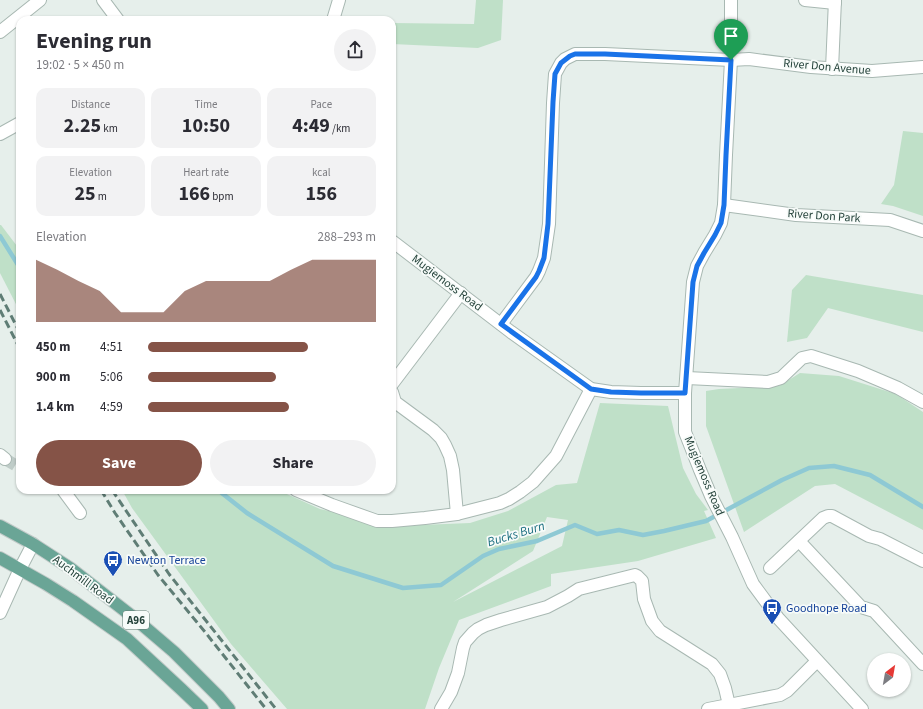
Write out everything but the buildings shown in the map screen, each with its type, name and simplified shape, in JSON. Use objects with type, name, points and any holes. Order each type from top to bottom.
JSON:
[{"type":"main road","name":"Auchmill Road","points":[[0,526],[33,544],[70,568],[133,617],[174,652],[229,709]]},
{"type":"main road","name":"Auchmill Road","points":[[0,558],[73,601],[128,639],[202,709]]},
{"type":"street","points":[[20,16],[40,0]]},
{"type":"street","points":[[103,0],[114,16]]},
{"type":"street","points":[[334,16],[339,0]]},
{"type":"street","points":[[685,393],[693,282],[697,266],[721,223],[724,205],[731,60],[731,0]]},
{"type":"street","points":[[805,0],[835,2],[832,69]]},
{"type":"street","points":[[0,32],[16,19]]},
{"type":"street","name":"River Don Avenue","points":[[501,324],[536,277],[544,258],[548,224],[555,74],[561,63],[570,56],[575,54],[605,54],[731,60],[750,59],[811,67],[872,71],[923,67]]},
{"type":"street","points":[[3,133],[16,125]]},
{"type":"street","name":"River Don Park","points":[[724,205],[796,215],[890,220],[923,231]]},
{"type":"street","name":"Mugiemoss Road","points":[[396,244],[501,324],[591,389],[611,392],[685,393],[685,432],[711,496],[732,537],[752,584],[778,618],[862,709]]},
{"type":"street","points":[[396,379],[460,293]]},
{"type":"street","points":[[687,378],[768,382],[781,378],[802,358],[811,356],[858,371],[898,388],[923,402]]},
{"type":"street","points":[[306,494],[377,521],[392,521],[457,514],[500,503],[520,492],[533,482],[548,466],[559,452],[591,389]]},
{"type":"street","points":[[396,403],[433,430],[441,438],[445,445],[450,456],[453,470],[457,514]]},
{"type":"street","points":[[66,494],[80,513]]},
{"type":"street","points":[[770,568],[823,518],[828,516],[832,516],[869,536],[880,539],[923,561]]},
{"type":"street","points":[[798,541],[861,607],[874,611],[923,664]]},
{"type":"street","points":[[0,613],[33,544]]},
{"type":"street","points":[[441,709],[451,692],[458,673],[465,642],[473,633],[486,625],[547,607],[579,589],[635,575],[642,581],[644,599],[652,621],[660,631],[712,664],[720,674],[729,705]]},
{"type":"street","points":[[708,709],[780,695],[788,691],[817,661]]},
{"type":"green space","points":[[476,0],[503,0],[501,40],[478,48],[396,44],[396,23],[474,24]]},
{"type":"green space","points":[[903,131],[923,133],[923,216],[893,206],[881,204],[894,185]]},
{"type":"green space","points":[[1,225],[16,245],[16,304],[0,273]]},
{"type":"green space","points":[[806,275],[923,295],[923,332],[828,308],[807,338],[787,342],[792,290]]},
{"type":"green space","points":[[800,373],[839,376],[896,394],[923,412],[923,530],[835,484],[815,486],[744,532],[706,426],[706,391],[779,386]]},
{"type":"green space","points":[[600,403],[668,406],[683,468],[696,494],[708,510],[704,511],[716,538],[638,561],[551,574],[551,586],[459,620],[439,668],[425,709],[287,709],[231,644],[132,508],[124,494],[287,494],[320,509],[396,526],[470,523],[508,511],[556,485],[577,483]],"holes":[[[547,517],[568,520],[562,546],[453,602],[533,551]]]},
{"type":"waterway","name":"Bucks Burn","points":[[0,236],[16,262]]},
{"type":"waterway","name":"Bucks Burn","points":[[223,494],[247,513],[333,566],[403,588],[441,585],[483,556],[499,549],[537,541],[575,525],[597,534],[619,530],[643,535],[706,521],[782,480],[809,468],[834,466],[870,475],[923,507]]},
{"type":"tunnel","points":[[5,459],[16,466]]},
{"type":"railway","points":[[0,294],[16,325]]},
{"type":"railway","points":[[0,310],[16,341]]},
{"type":"railway","points":[[103,494],[158,575],[266,709]]},
{"type":"railway","points":[[115,494],[169,574],[276,709]]},
{"type":"place","name":"Newton Terrace","points":[[113,577]]},
{"type":"place","name":"Goodhope Road","points":[[772,625]]},
{"type":"route","points":[[575,54],[731,60],[724,205],[721,223],[697,266],[693,282],[685,393],[611,392],[591,389],[501,324],[536,277],[544,258],[548,224],[553,102],[555,74],[557,68],[565,59],[575,54]]}]
